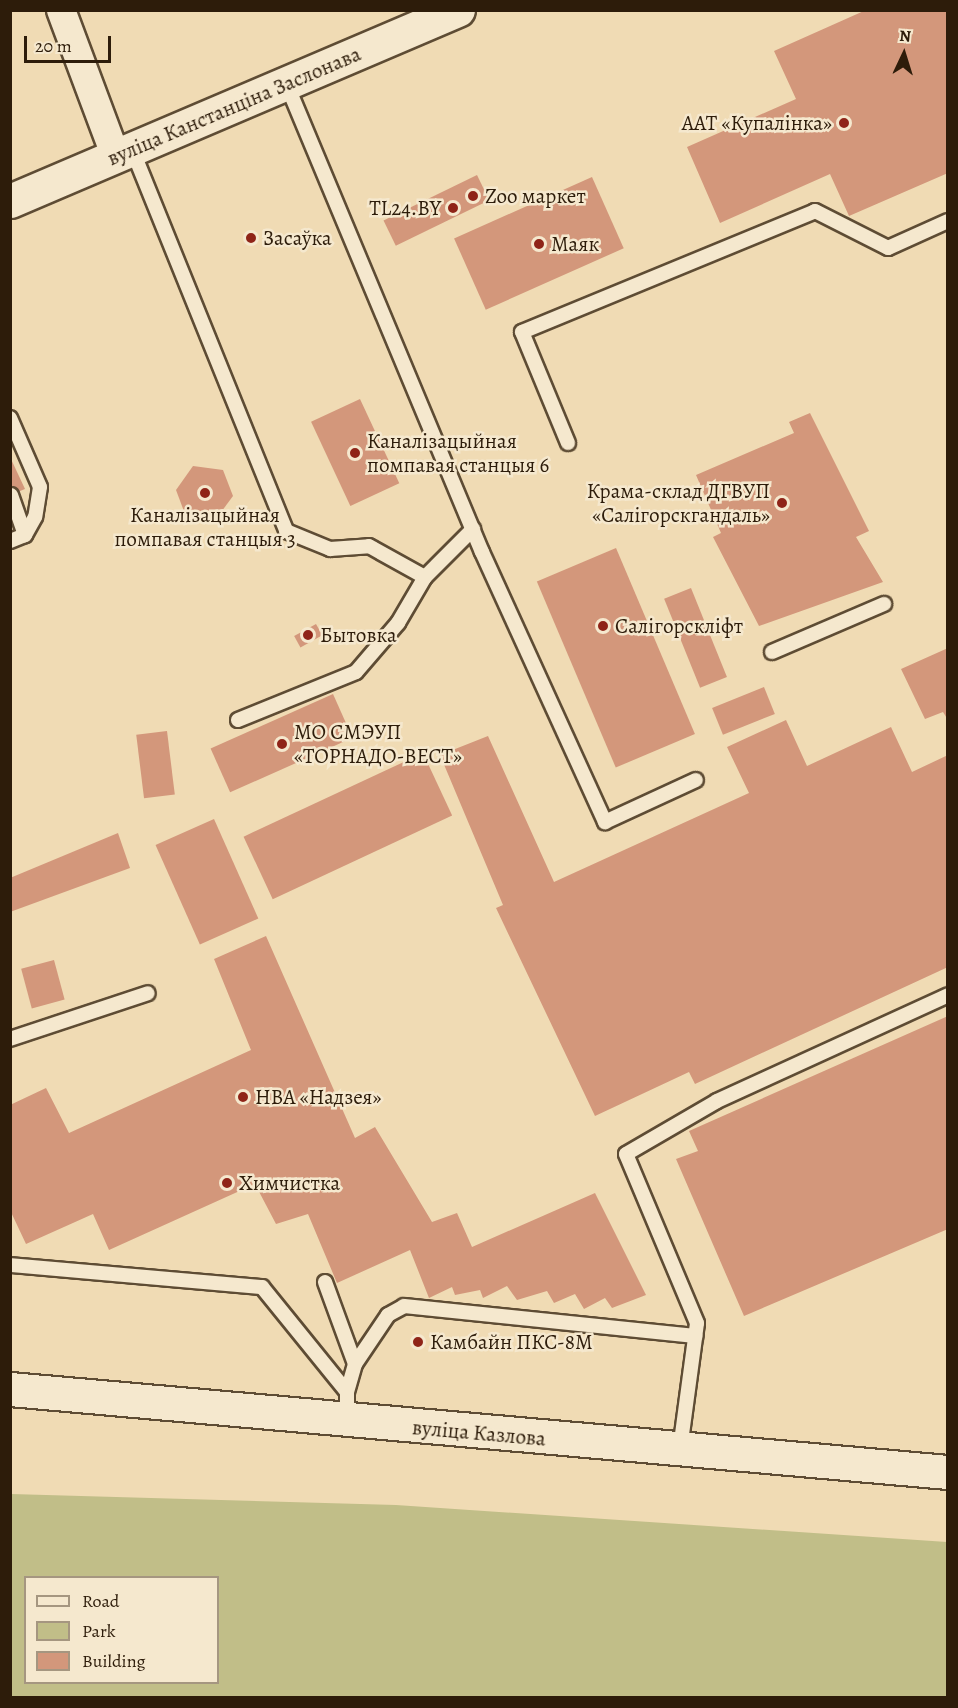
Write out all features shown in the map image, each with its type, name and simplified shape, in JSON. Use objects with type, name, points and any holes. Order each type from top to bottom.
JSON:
[{"type":"main road","name":"вуліца Канстанціна Заслонава","points":[[10,201],[287,85],[458,10]]},
{"type":"main road","name":"вуліца Казлова","points":[[10,1389],[347,1406],[679,1451],[948,1473]]},
{"type":"street","points":[[61,10],[124,153]]},
{"type":"lane","points":[[287,85],[473,530],[605,822],[696,780]]},
{"type":"lane","points":[[124,153],[286,531],[330,549],[369,546],[425,577]]},
{"type":"lane","points":[[568,443],[522,332],[815,211],[888,248],[948,221]]},
{"type":"lane","points":[[10,418],[40,487],[39,502],[25,535],[10,541]]},
{"type":"lane","points":[[11,495],[25,535]]},
{"type":"lane","points":[[238,720],[356,672],[398,623],[425,577],[473,530]]},
{"type":"lane","points":[[772,652],[884,604]]},
{"type":"lane","points":[[10,1039],[147,993]]},
{"type":"lane","points":[[679,1451],[697,1323],[626,1154],[717,1101],[948,995]]},
{"type":"lane","points":[[10,1265],[262,1287],[347,1406]]},
{"type":"lane","points":[[325,1282],[355,1364]]},
{"type":"lane","points":[[347,1406],[355,1364],[388,1315],[404,1306],[695,1336]]},
{"type":"green space","points":[[11,1494],[396,1505],[947,1542],[947,1697],[11,1697]]},
{"type":"building","name":"ААТ «Купалінка»","points":[[866,10],[948,10],[948,173],[849,216],[830,174],[720,223],[687,147],[796,99],[774,51]]},
{"type":"building","points":[[477,175],[489,200],[396,246],[384,221]]},
{"type":"building","name":"Маяк","points":[[592,177],[624,248],[486,310],[454,238]]},
{"type":"building","name":"Каналізацыйная помпавая станцыя 6","points":[[360,399],[399,483],[350,506],[311,422]]},
{"type":"building","name":"Крама-склад ДГВУП «Салігорскгандаль»","points":[[810,413],[869,531],[856,537],[883,582],[759,626],[713,537],[721,533],[696,475],[794,433],[789,422]]},
{"type":"building","points":[[10,457],[25,489],[10,495]]},
{"type":"building","name":"Каналізацыйная помпавая станцыя 3","points":[[193,466],[223,470],[233,496],[216,519],[185,514],[176,490]]},
{"type":"building","name":"Салігорскліфт","points":[[616,548],[695,734],[616,768],[537,582]]},
{"type":"building","points":[[691,588],[727,677],[700,688],[664,599]]},
{"type":"building","name":"Бытовка","points":[[316,624],[322,635],[300,647],[294,636]]},
{"type":"building","points":[[948,648],[948,720],[943,712],[925,719],[901,669]]},
{"type":"building","points":[[764,687],[775,714],[723,735],[712,708]]},
{"type":"building","name":"МО СМЭУП «ТОРНАДО-ВЕСТ»","points":[[333,694],[353,738],[230,792],[211,749]]},
{"type":"building","points":[[786,720],[807,766],[891,727],[912,772],[948,755],[948,967],[695,1084],[689,1072],[595,1116],[496,908],[503,905],[440,755],[488,736],[554,882],[749,793],[727,747]]},
{"type":"building","points":[[167,731],[175,795],[144,798],[136,735]]},
{"type":"building","points":[[423,753],[452,816],[273,899],[244,837]]},
{"type":"building","points":[[214,819],[258,919],[200,945],[156,845]]},
{"type":"building","points":[[118,833],[130,868],[10,912],[10,878]]},
{"type":"building","name":"НВА «Надзея»","points":[[266,936],[355,1138],[375,1127],[432,1222],[457,1213],[472,1247],[595,1193],[646,1295],[612,1308],[605,1298],[584,1309],[575,1294],[554,1303],[547,1291],[517,1300],[507,1286],[483,1298],[480,1290],[455,1295],[452,1287],[429,1298],[410,1250],[337,1283],[308,1214],[276,1224],[255,1184],[109,1250],[93,1214],[26,1244],[10,1210],[10,1105],[46,1088],[69,1133],[251,1050],[214,959]]},
{"type":"building","points":[[54,960],[65,1000],[32,1008],[21,969]]},
{"type":"building","points":[[948,1016],[948,1229],[744,1316],[676,1159],[698,1151],[689,1131]]},
{"type":"place","name":"ААТ «Купалінка»","points":[[844,123]]},
{"type":"place","name":"Zoo маркет","points":[[473,196]]},
{"type":"place","name":"TL24.BY","points":[[453,208]]},
{"type":"place","name":"Засаўка","points":[[251,238]]},
{"type":"place","name":"Маяк","points":[[539,244]]},
{"type":"place","name":"Каналізацыйная помпавая станцыя 6","points":[[355,453]]},
{"type":"place","name":"Каналізацыйная помпавая станцыя 3","points":[[205,493]]},
{"type":"place","name":"Крама-склад ДГВУП «Салігорскгандаль»","points":[[782,503]]},
{"type":"place","name":"Салігорскліфт","points":[[603,626]]},
{"type":"place","name":"Бытовка","points":[[308,635]]},
{"type":"place","name":"МО СМЭУП «ТОРНАДО-ВЕСТ»","points":[[282,744]]},
{"type":"place","name":"НВА «Надзея»","points":[[243,1097]]},
{"type":"place","name":"Химчистка","points":[[227,1183]]},
{"type":"place","name":"Камбайн ПКС-8М","points":[[418,1342]]}]
